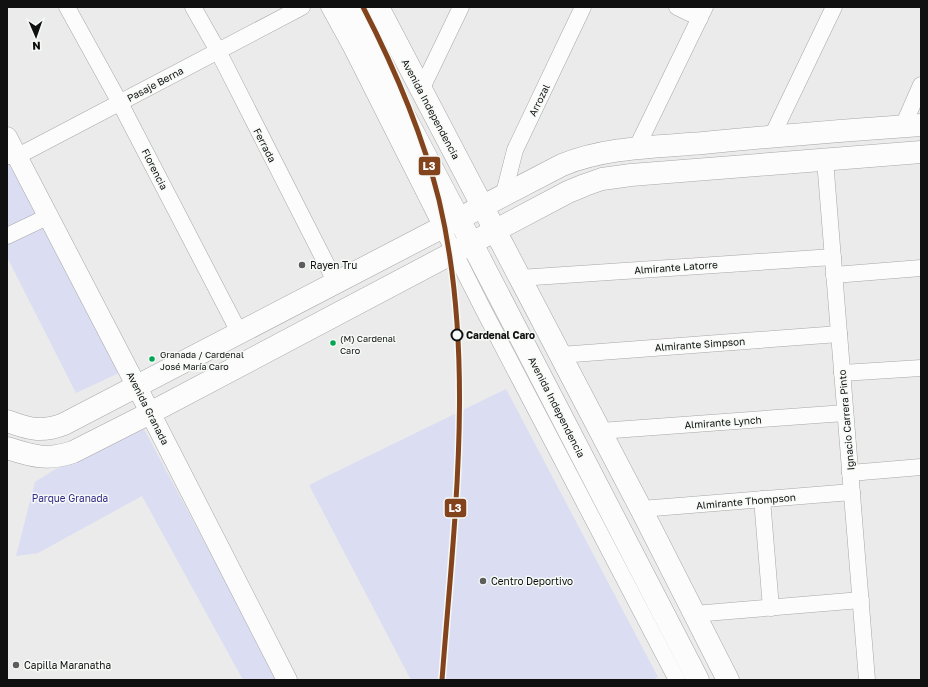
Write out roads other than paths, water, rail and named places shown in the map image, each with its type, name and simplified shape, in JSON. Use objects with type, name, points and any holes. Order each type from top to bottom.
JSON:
[{"type":"main road","name":"Avenida Independencia","points":[[347,7],[389,84],[451,224],[698,680]]},
{"type":"main road","name":"Avenida Independencia","points":[[378,7],[641,509],[728,680]]},
{"type":"main road","points":[[7,421],[31,429],[43,430],[54,428],[240,334],[562,165],[577,159],[592,155],[636,149],[772,136],[912,126]]},
{"type":"main road","points":[[7,448],[38,457],[61,456],[73,452],[327,320],[495,230],[568,192],[585,185],[602,180],[631,175],[921,152]]},
{"type":"main road","points":[[313,295],[311,303],[314,312],[327,320]]},
{"type":"street","name":"Florencia","points":[[67,7],[120,103],[240,334]]},
{"type":"street","name":"Ferrada","points":[[193,7],[218,51],[336,283]]},
{"type":"street","name":"Pasaje Berna","points":[[12,156],[120,103],[302,7]]},
{"type":"street","name":"Avenida Independencia","points":[[329,7],[451,224]]},
{"type":"street","points":[[421,90],[461,7]]},
{"type":"street","name":"Arrozal","points":[[502,197],[515,150],[583,7]]},
{"type":"street","points":[[636,149],[702,12],[677,7]]},
{"type":"street","points":[[772,136],[834,7]]},
{"type":"street","points":[[912,126],[921,85]]},
{"type":"street","name":"Avenida Granada","points":[[7,137],[12,156],[49,216],[287,680]]},
{"type":"street","name":"Ignacio Carrera Pinto","points":[[825,160],[867,680]]},
{"type":"street","points":[[7,236],[49,216]]},
{"type":"street","name":"Avenida Independencia","points":[[463,247],[483,309],[676,679]]},
{"type":"street","name":"Almirante Latorre","points":[[519,278],[833,257]]},
{"type":"street","points":[[834,275],[921,268]]},
{"type":"street","name":"Almirante Simpson","points":[[560,355],[839,334]]},
{"type":"street","points":[[842,374],[921,368]]},
{"type":"street","name":"Almirante Lynch","points":[[600,431],[846,413]]},
{"type":"street","points":[[850,472],[921,467]]},
{"type":"street","name":"Almirante Thompson","points":[[641,509],[852,492]]},
{"type":"street","points":[[762,499],[771,608]]},
{"type":"street","points":[[694,614],[861,600]]},
{"type":"place","name":"Rayen Tru","points":[[302,265]]},
{"type":"place","name":"Cardenal Caro","points":[[457,335]]},
{"type":"place","name":"(M) Cardenal Caro","points":[[333,343]]},
{"type":"place","name":"Granada / Cardenal José María Caro","points":[[152,359]]},
{"type":"place","name":"Centro Deportivo","points":[[483,581]]},
{"type":"place","name":"Capilla Maranatha","points":[[16,665]]},
{"type":"park label","name":"Parque Granada","points":[[70,498]]}]
